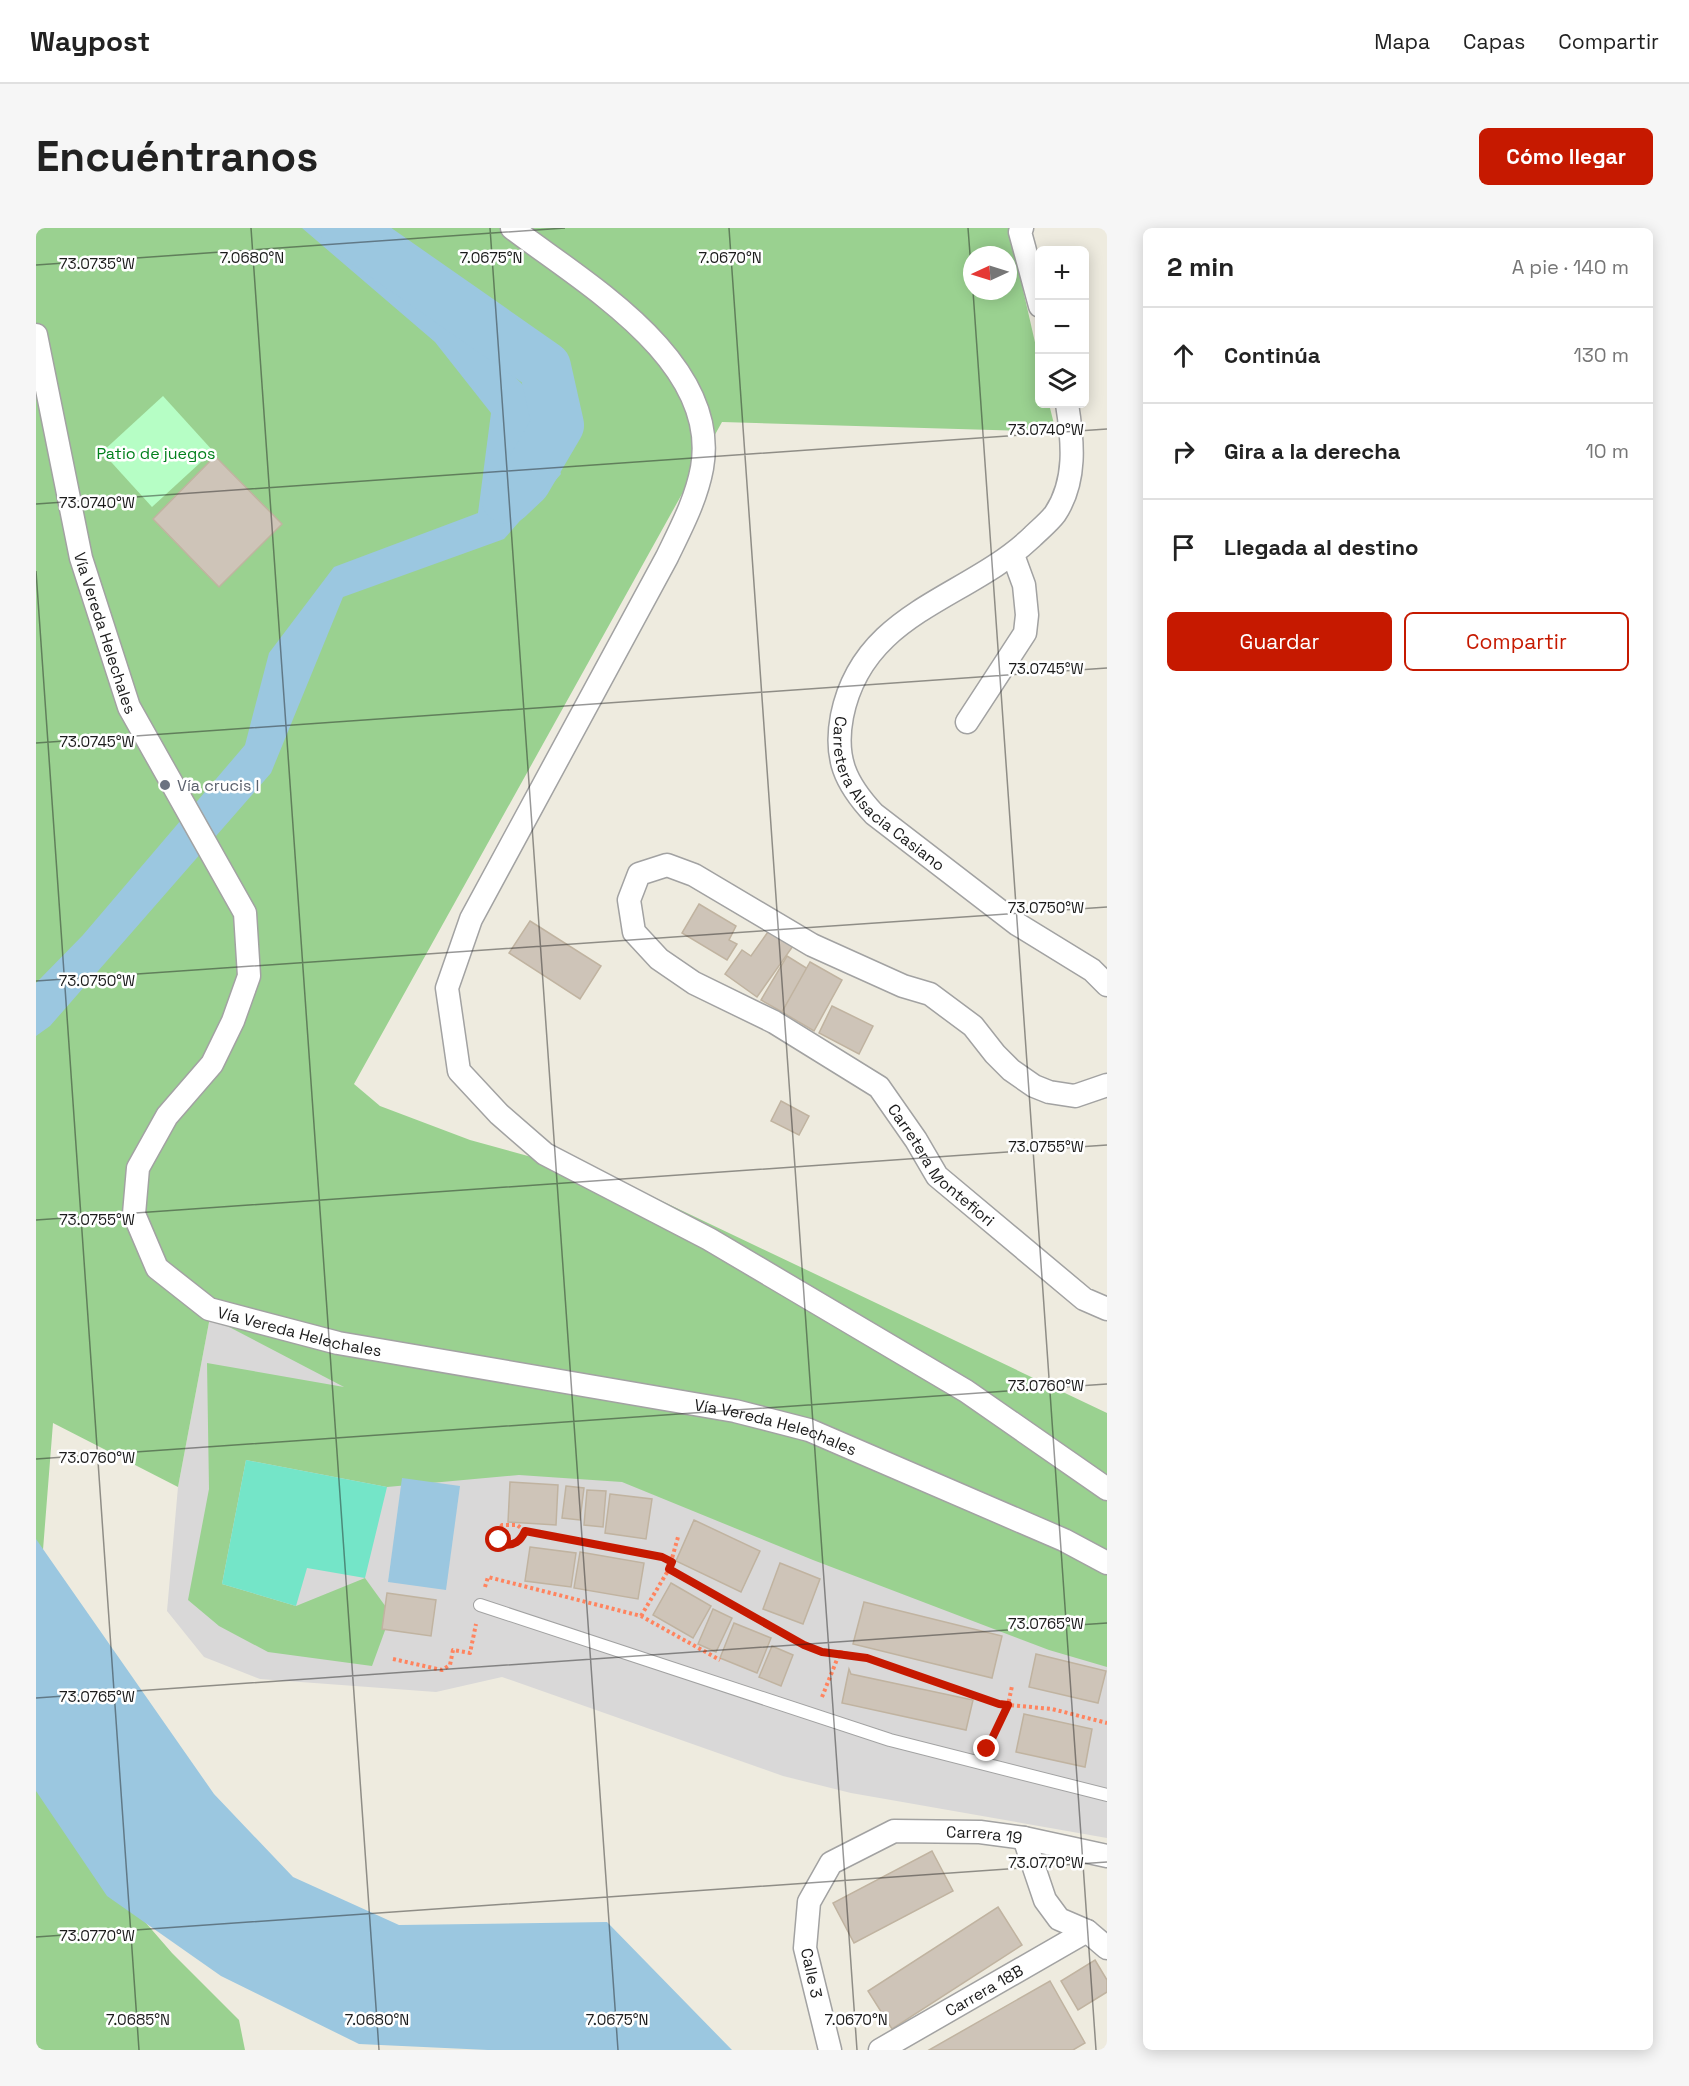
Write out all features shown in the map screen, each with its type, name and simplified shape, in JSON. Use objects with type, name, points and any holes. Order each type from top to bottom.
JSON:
[{"type":"street","points":[[512,228],[655,340],[686,381],[702,422],[702,466],[692,507],[667,557],[471,919],[447,988],[459,1071],[499,1114],[545,1154],[709,1239],[966,1391],[1107,1489]]},
{"type":"street","points":[[1022,228],[1020,232],[1038,300]]},
{"type":"street","name":"Vía Vereda Helechales","points":[[36,335],[81,558],[129,706],[244,913],[249,976],[233,1021],[212,1064],[167,1116],[138,1168],[134,1214],[158,1268],[209,1309],[338,1342],[735,1411],[809,1430],[1064,1540],[1107,1563]]},
{"type":"street","name":"Carretera Alsacia Casiano","points":[[1068,408],[1072,435],[1070,479],[1054,515],[1013,555],[934,600],[885,638],[858,668],[846,698],[838,739],[843,770],[854,793],[874,814],[1017,924],[1092,970],[1107,985]]},
{"type":"street","points":[[967,722],[1025,633],[1027,615],[1024,585],[1013,555]]},
{"type":"street","name":"Carretera Montefiori","points":[[1107,1085],[1075,1096],[1049,1092],[1034,1086],[1003,1062],[973,1026],[930,994],[903,986],[812,945],[694,875],[667,865],[639,874],[629,900],[634,932],[659,959],[694,983],[774,1022],[879,1087],[916,1140],[937,1176],[1084,1299],[1107,1309]]},
{"type":"street","name":"Carrera 19","points":[[894,1831],[980,1832],[1024,1838],[1107,1856]]},
{"type":"street","name":"Calle 3","points":[[830,2050],[805,1948],[809,1902],[831,1863],[894,1831]]},
{"type":"street","points":[[1024,1838],[1045,1900],[1059,1919],[1087,1931],[1107,1948]]},
{"type":"street","name":"Carrera 18B","points":[[880,2050],[1087,1931]]},
{"type":"lane","points":[[480,1605],[890,1740],[1107,1795]]},
{"type":"path","points":[[525,1531],[521,1541],[512,1545],[503,1545],[499,1540],[499,1527],[517,1525],[525,1531],[662,1557],[672,1562]]},
{"type":"path","points":[[641,1616],[669,1569],[678,1537]]},
{"type":"path","points":[[669,1569],[804,1645],[822,1652],[840,1652],[867,1658],[999,1704],[1052,1709],[1107,1723]]},
{"type":"path","points":[[820,1704],[840,1652]]},
{"type":"path","points":[[987,1749],[1008,1705],[1011,1686]]},
{"type":"shaded area","points":[[210,1317],[1107,1579],[1107,1838],[851,1793],[783,1776],[502,1677],[436,1692],[260,1679],[204,1657],[167,1611],[178,1487]]},
{"type":"green space","points":[[36,228],[1009,228],[1013,246],[963,246],[963,300],[1017,300],[1017,263],[1035,342],[1035,408],[1050,408],[1056,432],[722,422],[354,1084],[380,1106],[470,1140],[622,1182],[1107,1413],[1107,1667],[1049,1650],[813,1560],[622,1482],[519,1475],[387,1487],[246,1460],[222,1584],[296,1606],[365,1578],[391,1614],[372,1666],[268,1652],[219,1626],[188,1600],[209,1489],[207,1363],[344,1387],[210,1317],[178,1487],[53,1423],[37,1626],[113,1885],[172,1953],[239,2020],[245,2050],[36,2050]]},
{"type":"green space","name":"Patio de juegos","points":[[163,396],[213,451],[152,507],[102,452]]},
{"type":"green space","points":[[246,1460],[387,1487],[365,1578],[307,1568],[296,1606],[222,1584]]},
{"type":"water","points":[[302,228],[366,228],[535,397],[561,474],[504,539],[343,597],[271,773],[50,1026],[36,1036],[36,983],[83,935],[245,745],[269,653],[334,567],[478,513],[491,413],[435,342]]},
{"type":"water","points":[[402,1478],[460,1486],[446,1590],[388,1582]]},
{"type":"water","points":[[36,1539],[214,1794],[293,1877],[399,1925],[607,1922],[732,2050],[488,2050],[359,2044],[221,1976],[107,1896],[36,1791]]},
{"type":"building","points":[[215,456],[282,524],[219,587],[153,519]]},
{"type":"building","points":[[699,904],[736,926],[729,940],[737,944],[727,960],[682,933]]},
{"type":"building","points":[[530,921],[601,966],[580,999],[509,953]]},
{"type":"building","points":[[770,929],[793,946],[757,997],[725,974],[742,950],[751,956]]},
{"type":"building","points":[[787,956],[808,969],[782,1012],[761,1000]]},
{"type":"building","points":[[810,962],[842,980],[814,1031],[782,1012]]},
{"type":"building","points":[[832,1006],[873,1026],[859,1054],[819,1033]]},
{"type":"building","points":[[781,1101],[809,1116],[799,1135],[771,1121]]},
{"type":"building","points":[[510,1482],[558,1485],[556,1525],[508,1522]]},
{"type":"building","points":[[566,1486],[584,1488],[580,1520],[562,1518]]},
{"type":"building","points":[[587,1490],[606,1491],[603,1527],[584,1525]]},
{"type":"building","points":[[610,1494],[652,1499],[646,1539],[605,1533]]},
{"type":"building","points":[[694,1520],[760,1551],[741,1592],[676,1561]]},
{"type":"building","points":[[530,1547],[576,1553],[571,1587],[525,1581]]},
{"type":"building","points":[[580,1552],[644,1563],[638,1599],[574,1588]]},
{"type":"building","points":[[780,1563],[820,1579],[803,1624],[763,1609]]},
{"type":"building","points":[[671,1583],[711,1606],[693,1638],[653,1615]]},
{"type":"building","points":[[387,1593],[436,1600],[431,1636],[382,1629]]},
{"type":"building","points":[[864,1602],[1002,1636],[992,1678],[853,1644]]},
{"type":"building","points":[[713,1609],[732,1618],[716,1652],[698,1644]]},
{"type":"building","points":[[734,1623],[771,1638],[757,1673],[720,1658]]},
{"type":"building","points":[[772,1646],[793,1655],[781,1686],[759,1677]]},
{"type":"building","points":[[1036,1654],[1106,1671],[1098,1703],[1029,1687]]},
{"type":"building","points":[[849,1669],[851,1674],[973,1700],[966,1730],[842,1703]]},
{"type":"building","points":[[1024,1714],[1092,1729],[1085,1767],[1016,1752]]},
{"type":"building","points":[[932,1851],[953,1891],[854,1943],[833,1903]]},
{"type":"building","points":[[998,1907],[1022,1945],[892,2029],[868,1991]]},
{"type":"building","points":[[1095,1960],[1107,1980],[1107,1992],[1078,2010],[1061,1981]]},
{"type":"building","points":[[1050,1981],[1085,2043],[1073,2050],[929,2050]]},
{"type":"waterway","points":[[346,228],[545,367],[558,425],[525,481],[507,498]]},
{"type":"place","name":"Vía crucis I","points":[[165,785]]},
{"type":"route","points":[[499,1540],[503,1545],[512,1545],[521,1541],[525,1531],[662,1557],[672,1562],[669,1569],[804,1645],[822,1652],[840,1652],[867,1658],[999,1704],[1008,1705],[987,1749]]}]
